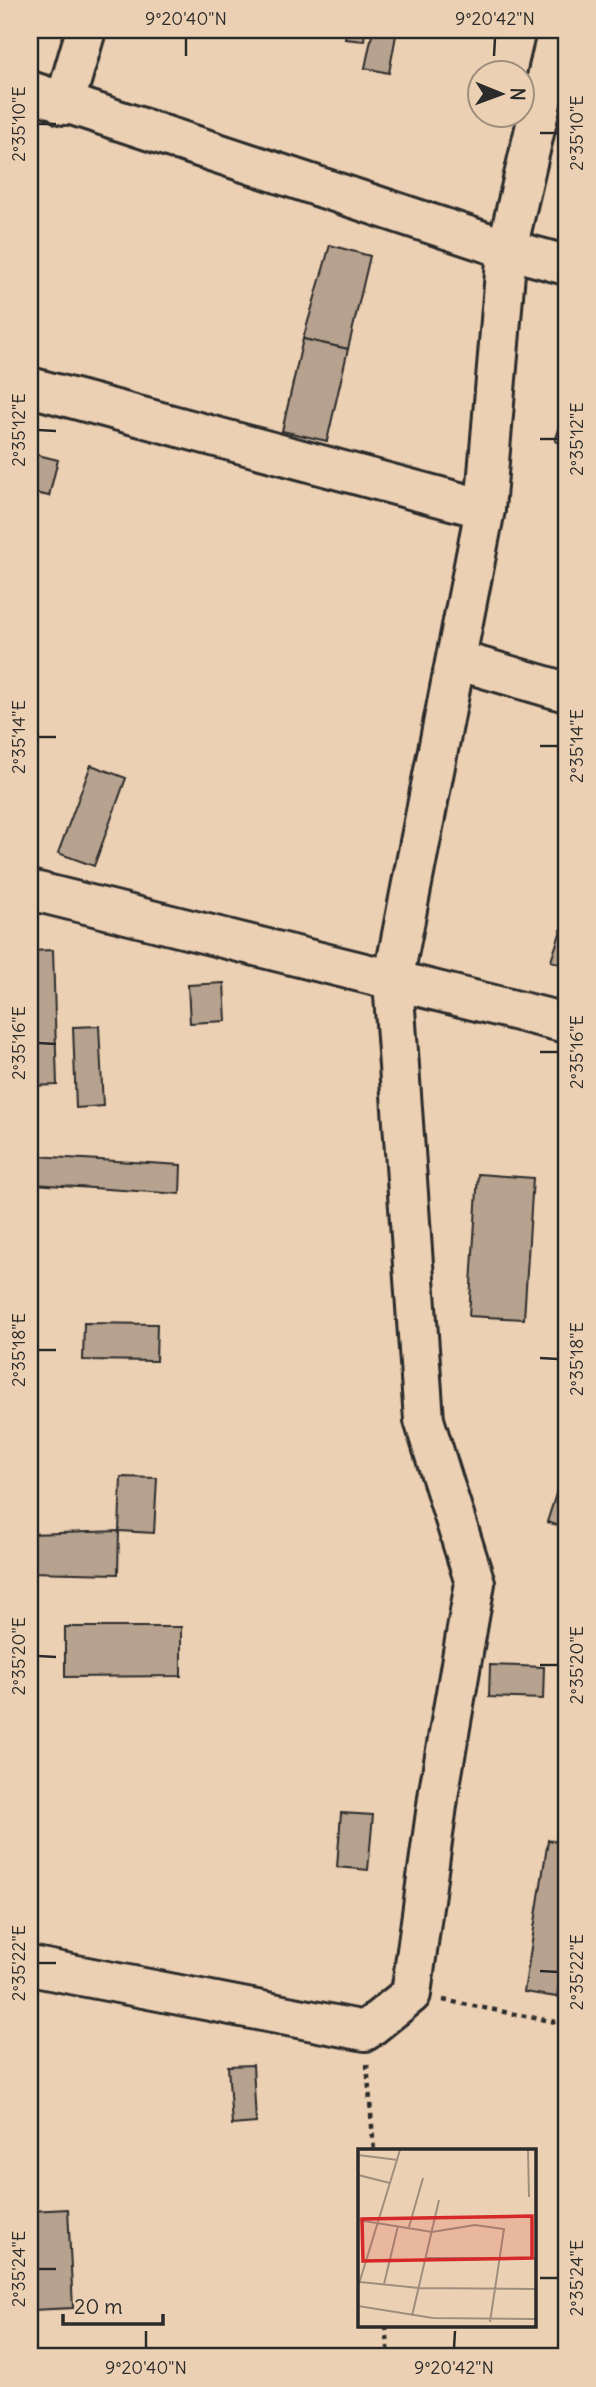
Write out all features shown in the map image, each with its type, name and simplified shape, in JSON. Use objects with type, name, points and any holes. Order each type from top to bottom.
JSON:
[{"type":"street","points":[[86,30],[47,98],[507,249],[566,265]]},
{"type":"street","points":[[30,1966],[365,2031],[411,1994],[439,1791],[475,1583],[424,1420],[393,981],[485,509],[507,249],[558,30]]},
{"type":"street","points":[[30,387],[485,509]]},
{"type":"street","points":[[456,660],[566,692]]},
{"type":"street","points":[[30,890],[566,1023]]},
{"type":"path","points":[[411,1994],[566,2024]]},
{"type":"path","points":[[365,2031],[374,2149]]},
{"type":"path","points":[[386,2328],[389,2357]]},
{"type":"building","points":[[346,30],[365,30],[364,41],[345,39]]},
{"type":"building","points":[[373,30],[397,30],[389,73],[365,68]]},
{"type":"building","points":[[330,245],[370,256],[348,349],[303,339]]},
{"type":"building","points":[[303,339],[348,349],[327,441],[282,431]]},
{"type":"building","points":[[566,409],[566,445],[555,441]]},
{"type":"building","points":[[30,453],[58,460],[49,496],[30,492]]},
{"type":"building","points":[[91,765],[126,778],[94,866],[58,853]]},
{"type":"building","points":[[566,915],[566,966],[551,961]]},
{"type":"building","points":[[53,950],[57,1085],[30,1086],[30,951]]},
{"type":"building","points":[[224,983],[226,1021],[190,1023],[188,985]]},
{"type":"building","points":[[99,1026],[103,1106],[76,1108],[73,1027]]},
{"type":"building","points":[[35,1156],[181,1165],[180,1194],[34,1184]]},
{"type":"building","points":[[478,1174],[533,1178],[524,1319],[469,1316]]},
{"type":"building","points":[[84,1323],[157,1324],[156,1361],[83,1360]]},
{"type":"building","points":[[563,1472],[566,1473],[566,1528],[547,1522]]},
{"type":"building","points":[[121,1477],[157,1478],[154,1533],[119,1531]]},
{"type":"building","points":[[119,1531],[118,1574],[30,1572],[30,1534]]},
{"type":"building","points":[[65,1627],[181,1627],[181,1676],[65,1677]]},
{"type":"building","points":[[490,1665],[544,1667],[543,1699],[489,1697]]},
{"type":"building","points":[[341,1813],[373,1815],[368,1870],[337,1867]]},
{"type":"building","points":[[548,1840],[566,1843],[566,1938],[557,1997],[524,1992]]},
{"type":"building","points":[[253,2065],[256,2123],[232,2125],[228,2066]]},
{"type":"building","points":[[68,2209],[73,2308],[32,2310],[30,2211]]}]
